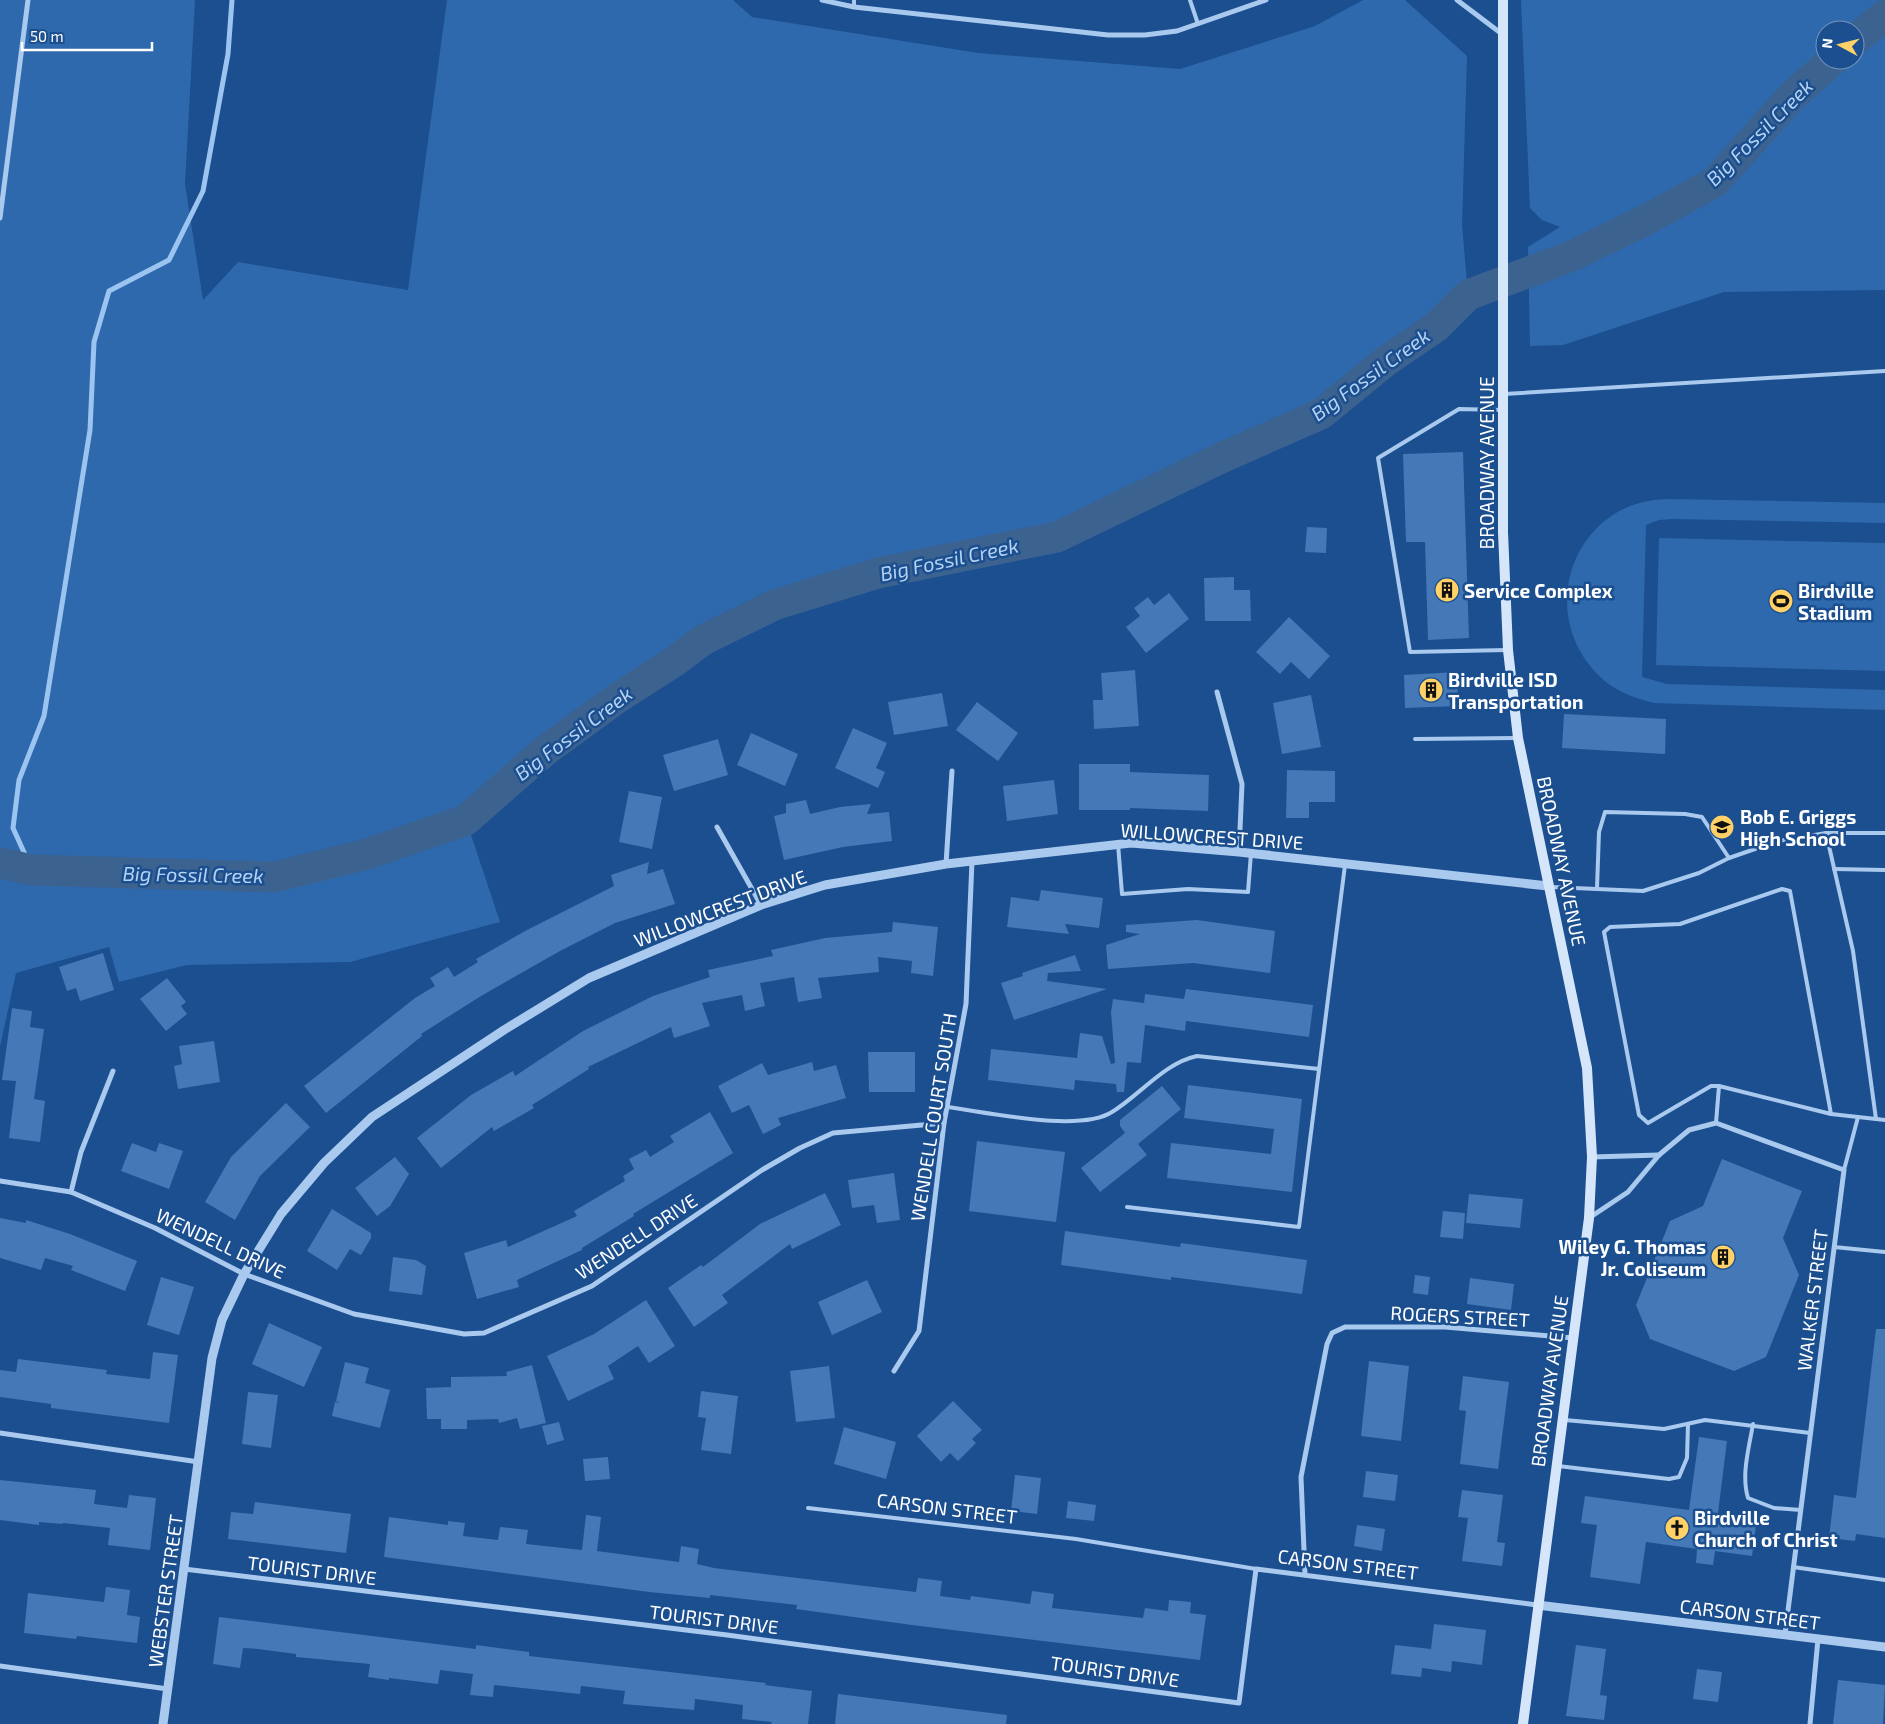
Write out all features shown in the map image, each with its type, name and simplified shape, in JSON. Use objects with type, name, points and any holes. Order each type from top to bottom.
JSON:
[{"type":"main road","name":"BROADWAY AVENUE","points":[[1503,0],[1503,532],[1508,650],[1518,738],[1587,1068],[1592,1157],[1589,1218],[1537,1605],[1523,1724]]},
{"type":"street","points":[[0,218],[28,0]]},
{"type":"street","points":[[822,0],[854,7],[1108,35],[1145,35],[1177,31],[1266,0]]},
{"type":"street","points":[[1457,0],[1502,34]]},
{"type":"street","points":[[1217,692],[1242,784],[1239,852]]},
{"type":"street","points":[[946,864],[952,771]]},
{"type":"street","points":[[717,827],[762,905]]},
{"type":"street","name":"WILLOWCREST DRIVE","points":[[198,1462],[212,1358],[222,1320],[244,1274],[281,1214],[324,1163],[372,1117],[504,1030],[589,978],[762,905],[825,885],[946,864],[1118,844],[1132,843],[1251,853],[1548,886]]},
{"type":"street","name":"WENDELL COURT SOUTH","points":[[894,1371],[919,1330],[944,1123],[966,1004],[972,861]]},
{"type":"street","points":[[71,1192],[81,1152],[113,1071]]},
{"type":"street","name":"WENDELL DRIVE","points":[[0,1181],[71,1192],[155,1228],[244,1274],[354,1314],[464,1334],[484,1334],[592,1286],[762,1170],[800,1148],[833,1133],[944,1123]]},
{"type":"street","points":[[1589,1218],[1628,1192],[1659,1155],[1689,1130],[1716,1123],[1844,1170]]},
{"type":"street","points":[[1592,1157],[1659,1155]]},
{"type":"street","name":"WALKER STREET","points":[[1785,1634],[1844,1170]]},
{"type":"street","name":"ROGERS STREET","points":[[1305,1575],[1301,1477],[1327,1344],[1332,1333],[1346,1327],[1445,1327],[1573,1338]]},
{"type":"street","points":[[0,1433],[198,1462]]},
{"type":"street","name":"WEBSTER STREET","points":[[163,1724],[198,1462]]},
{"type":"street","name":"TOURIST DRIVE","points":[[184,1569],[728,1635],[1239,1703],[1256,1569]]},
{"type":"street","name":"CARSON STREET","points":[[1256,1569],[1885,1647]]},
{"type":"street","points":[[1810,1724],[1818,1639]]},
{"type":"street","points":[[0,1666],[168,1689]]},
{"type":"lane","points":[[854,0],[854,7]]},
{"type":"lane","points":[[1190,0],[1198,24]]},
{"type":"lane","points":[[1504,394],[1885,371]]},
{"type":"lane","points":[[1504,410],[1459,409],[1378,458],[1410,652],[1508,650]]},
{"type":"lane","points":[[1415,739],[1518,738]]},
{"type":"lane","points":[[1596,888],[1599,832],[1605,812],[1685,814],[1702,817],[1729,858]]},
{"type":"lane","points":[[1548,886],[1642,891],[1699,873],[1729,858],[1778,841],[1826,833],[1885,833]]},
{"type":"lane","points":[[1826,833],[1853,951],[1876,1119]]},
{"type":"lane","points":[[1118,844],[1122,894],[1188,889],[1248,892],[1251,853]]},
{"type":"lane","points":[[1127,1207],[1299,1227],[1345,864]]},
{"type":"lane","points":[[1834,869],[1885,870]]},
{"type":"lane","points":[[1831,1114],[1790,891],[1782,888],[1721,912],[1680,924],[1610,928],[1604,932],[1639,1115],[1648,1124],[1711,1086],[1719,1086],[1831,1114],[1885,1120]]},
{"type":"lane","points":[[947,1106],[1058,1121],[1091,1120],[1112,1112],[1187,1058],[1197,1056],[1319,1069]]},
{"type":"lane","points":[[1716,1123],[1719,1086]]},
{"type":"lane","points":[[1844,1170],[1858,1117]]},
{"type":"lane","points":[[1834,1247],[1885,1252]]},
{"type":"lane","points":[[1562,1420],[1664,1429],[1705,1420],[1754,1424],[1810,1433]]},
{"type":"lane","points":[[1556,1466],[1669,1479],[1679,1477],[1687,1458],[1688,1424]]},
{"type":"lane","points":[[1754,1424],[1746,1473],[1745,1489],[1748,1498],[1774,1508],[1801,1510]]},
{"type":"lane","name":"CARSON STREET","points":[[808,1508],[1076,1538],[1256,1569]]},
{"type":"lane","points":[[1793,1567],[1885,1580]]},
{"type":"shaded area","points":[[0,0],[195,0],[185,184],[203,300],[238,262],[408,290],[447,0],[733,0],[752,17],[978,53],[1180,69],[1315,26],[1363,0],[1405,0],[1467,56],[1462,225],[1468,295],[1321,414],[1221,458],[1057,537],[878,573],[774,605],[703,640],[675,661],[616,699],[546,750],[466,820],[500,922],[350,962],[187,965],[119,982],[109,947],[16,973],[0,1047]]},
{"type":"shaded area","points":[[1521,0],[1885,0],[1885,290],[1724,292],[1563,345],[1530,346],[1528,247],[1560,227],[1542,220],[1530,208]]},
{"type":"shaded area","points":[[1669,499],[1885,503],[1885,523],[1672,519],[1659,520],[1646,525],[1642,677],[1667,684],[1885,690],[1885,710],[1654,703],[1629,695],[1606,682],[1583,656],[1570,627],[1567,597],[1573,567],[1586,541],[1607,519],[1635,504]]},
{"type":"shaded area","points":[[1659,538],[1885,543],[1885,671],[1656,665]]},
{"type":"building","name":"Service Complex","points":[[1463,452],[1469,638],[1428,640],[1425,542],[1406,542],[1403,454]]},
{"type":"building","points":[[1307,527],[1327,528],[1326,553],[1305,552]]},
{"type":"building","points":[[1234,577],[1234,590],[1250,590],[1251,621],[1205,621],[1204,578]]},
{"type":"building","points":[[1169,593],[1189,619],[1146,653],[1126,627],[1140,616],[1134,608],[1148,597],[1154,605]]},
{"type":"building","points":[[1289,617],[1330,656],[1309,679],[1291,662],[1280,674],[1256,652]]},
{"type":"building","points":[[1135,670],[1139,726],[1094,729],[1093,700],[1103,700],[1101,673]]},
{"type":"building","name":"Birdville ISD Transportation","points":[[1457,672],[1458,706],[1405,708],[1404,675]]},
{"type":"building","points":[[942,693],[948,726],[894,735],[888,702]]},
{"type":"building","points":[[1311,695],[1321,747],[1282,754],[1273,703]]},
{"type":"building","points":[[977,702],[1018,733],[998,761],[956,730]]},
{"type":"building","points":[[1564,714],[1666,719],[1665,754],[1562,748]]},
{"type":"building","points":[[853,728],[887,743],[876,768],[885,772],[878,788],[835,768]]},
{"type":"building","points":[[751,733],[798,754],[785,786],[737,765]]},
{"type":"building","points":[[718,739],[728,775],[674,791],[663,755]]},
{"type":"building","points":[[1079,764],[1130,764],[1130,772],[1209,775],[1208,811],[1130,808],[1130,810],[1079,810]]},
{"type":"building","points":[[1287,770],[1335,771],[1335,802],[1309,802],[1309,818],[1286,818]]},
{"type":"building","points":[[1054,780],[1058,814],[1007,821],[1003,786]]},
{"type":"building","points":[[629,791],[662,797],[652,849],[619,842]]},
{"type":"building","points":[[806,800],[810,814],[840,807],[871,804],[867,814],[889,812],[892,841],[843,847],[784,860],[774,816],[786,813],[786,804]]},
{"type":"building","points":[[649,862],[647,874],[663,869],[675,904],[615,923],[560,951],[481,996],[421,1034],[422,1036],[326,1113],[304,1086],[415,998],[435,986],[430,978],[448,967],[454,977],[478,962],[476,959],[527,930],[614,886],[611,875]]},
{"type":"building","points":[[1041,890],[1103,898],[1099,928],[1065,924],[1069,934],[1007,927],[1011,897],[1039,901]]},
{"type":"building","points":[[1197,920],[1275,931],[1270,973],[1193,963],[1108,969],[1106,945],[1140,934],[1126,932],[1126,925]]},
{"type":"building","points":[[893,922],[938,927],[933,976],[911,973],[912,961],[878,957],[879,972],[818,978],[822,998],[798,1002],[794,977],[760,983],[765,1006],[745,1011],[742,995],[702,1003],[710,1026],[674,1038],[671,1027],[588,1067],[589,1069],[532,1105],[534,1108],[494,1131],[492,1127],[441,1168],[417,1138],[471,1095],[513,1071],[515,1076],[583,1031],[653,996],[710,977],[708,970],[773,956],[771,950],[825,938],[892,932]]},
{"type":"building","points":[[103,953],[114,990],[80,1001],[76,988],[67,991],[59,967]]},
{"type":"building","points":[[1075,955],[1081,971],[1048,973],[1047,981],[1107,989],[1014,1020],[1001,983],[1023,976],[1022,973]]},
{"type":"building","points":[[167,978],[186,1002],[181,1006],[187,1014],[166,1031],[140,999]]},
{"type":"building","points":[[1186,989],[1313,1005],[1309,1037],[1186,1021],[1185,1031],[1145,1025],[1141,1063],[1127,1062],[1124,1092],[1117,1092],[1116,1084],[1075,1080],[1074,1090],[988,1080],[991,1049],[1077,1058],[1080,1033],[1102,1036],[1111,1064],[1115,1063],[1111,1012],[1113,999],[1144,1003],[1145,994],[1184,999]]},
{"type":"building","points":[[12,1008],[32,1011],[30,1027],[44,1029],[34,1099],[45,1101],[40,1142],[9,1138],[16,1081],[2,1080]]},
{"type":"building","points":[[214,1041],[220,1082],[178,1089],[174,1066],[182,1064],[179,1046]]},
{"type":"building","points":[[868,1052],[915,1052],[915,1092],[869,1092]]},
{"type":"building","points":[[812,1062],[814,1071],[836,1065],[846,1098],[778,1118],[781,1125],[763,1134],[749,1105],[732,1113],[718,1086],[762,1063],[768,1075]]},
{"type":"building","points":[[1188,1085],[1302,1099],[1292,1192],[1167,1178],[1171,1143],[1271,1154],[1274,1129],[1184,1118]]},
{"type":"building","points":[[1162,1086],[1181,1109],[1138,1144],[1147,1155],[1100,1192],[1081,1168],[1125,1133],[1120,1126],[1120,1120]]},
{"type":"building","points":[[286,1103],[310,1127],[260,1176],[235,1220],[205,1202],[231,1157]]},
{"type":"building","points":[[710,1112],[733,1153],[633,1214],[634,1216],[582,1248],[582,1250],[517,1280],[519,1287],[477,1299],[464,1253],[506,1240],[508,1247],[577,1216],[574,1211],[625,1181],[623,1176],[634,1169],[629,1159],[646,1150],[650,1157],[674,1142],[670,1136]]},
{"type":"building","points":[[977,1141],[1065,1152],[1056,1222],[969,1211]]},
{"type":"building","points":[[132,1143],[156,1152],[159,1143],[183,1151],[169,1189],[121,1171]]},
{"type":"building","points":[[395,1157],[409,1174],[390,1206],[377,1216],[355,1188]]},
{"type":"building","name":"Wiley G. Thomas Jr. Coliseum","points":[[1722,1159],[1802,1191],[1783,1238],[1799,1275],[1766,1357],[1734,1371],[1650,1339],[1636,1305],[1670,1221],[1703,1206]]},
{"type":"building","points":[[894,1173],[900,1220],[877,1223],[874,1205],[852,1208],[848,1180]]},
{"type":"building","points":[[825,1193],[841,1225],[792,1249],[790,1244],[722,1295],[728,1303],[694,1327],[668,1288],[701,1265],[703,1267],[760,1224]]},
{"type":"building","points":[[1469,1194],[1523,1199],[1520,1228],[1466,1223]]},
{"type":"building","points":[[332,1209],[371,1233],[371,1238],[361,1255],[350,1249],[337,1270],[307,1251]]},
{"type":"building","points":[[1443,1211],[1465,1213],[1463,1239],[1440,1237]]},
{"type":"building","points":[[0,1218],[26,1223],[26,1220],[70,1234],[137,1261],[125,1291],[71,1270],[73,1266],[45,1258],[41,1270],[0,1258]]},
{"type":"building","points":[[1065,1231],[1180,1247],[1181,1243],[1307,1260],[1302,1294],[1171,1277],[1171,1280],[1061,1265]]},
{"type":"building","points":[[393,1257],[416,1260],[426,1266],[422,1295],[389,1291]]},
{"type":"building","points":[[1415,1275],[1430,1277],[1428,1295],[1413,1293]]},
{"type":"building","points":[[161,1277],[194,1287],[179,1335],[147,1325]]},
{"type":"building","points":[[1470,1278],[1514,1284],[1511,1310],[1467,1304]]},
{"type":"building","points":[[867,1280],[882,1312],[832,1335],[818,1302]]},
{"type":"building","points":[[646,1300],[675,1346],[649,1363],[638,1346],[608,1366],[614,1379],[568,1401],[547,1356],[594,1334]]},
{"type":"building","points":[[269,1323],[322,1347],[304,1387],[252,1364]]},
{"type":"building","points":[[1876,1329],[1885,1329],[1885,1538],[1856,1534],[1855,1541],[1829,1538],[1834,1495],[1856,1498]]},
{"type":"building","points":[[153,1352],[178,1355],[169,1423],[51,1408],[51,1404],[0,1397],[0,1370],[16,1372],[18,1359],[107,1370],[106,1374],[150,1379]]},
{"type":"building","points":[[1369,1361],[1409,1366],[1401,1441],[1361,1436]]},
{"type":"building","points":[[345,1362],[369,1368],[365,1383],[390,1390],[380,1428],[332,1416],[335,1402],[340,1403],[336,1401]]},
{"type":"building","points":[[532,1365],[546,1423],[520,1429],[517,1418],[499,1423],[498,1419],[467,1420],[467,1429],[441,1429],[441,1419],[427,1419],[426,1388],[451,1387],[451,1377],[507,1376],[506,1372]]},
{"type":"building","points":[[829,1366],[835,1418],[796,1422],[790,1371]]},
{"type":"building","points":[[1463,1376],[1509,1382],[1498,1469],[1460,1464],[1466,1411],[1459,1410]]},
{"type":"building","points":[[701,1391],[738,1396],[731,1454],[701,1450],[706,1418],[698,1417]]},
{"type":"building","points":[[248,1392],[278,1395],[271,1448],[242,1444]]},
{"type":"building","points":[[953,1401],[982,1430],[972,1439],[976,1443],[958,1461],[950,1453],[941,1462],[917,1436]]},
{"type":"building","points":[[559,1422],[564,1440],[547,1445],[542,1426]]},
{"type":"building","points":[[844,1427],[896,1442],[886,1479],[834,1464]]},
{"type":"building","points":[[1699,1437],[1727,1441],[1718,1513],[1757,1518],[1752,1556],[1715,1551],[1713,1565],[1696,1563],[1697,1549],[1646,1542],[1640,1584],[1590,1577],[1597,1525],[1581,1523],[1585,1496],[1689,1510]]},
{"type":"building","points":[[608,1457],[610,1479],[585,1481],[583,1459]]},
{"type":"building","points":[[1366,1471],[1398,1475],[1395,1501],[1363,1497]]},
{"type":"building","points":[[1015,1475],[1041,1478],[1037,1514],[1011,1511]]},
{"type":"building","points":[[0,1480],[96,1490],[94,1504],[127,1508],[129,1495],[156,1498],[150,1550],[108,1545],[110,1528],[63,1523],[39,1522],[39,1525],[0,1520]]},
{"type":"building","points":[[1462,1490],[1503,1495],[1497,1542],[1505,1543],[1502,1566],[1462,1561],[1468,1518],[1458,1517]]},
{"type":"building","points":[[1068,1501],[1096,1505],[1094,1521],[1066,1518]]},
{"type":"building","points":[[255,1502],[351,1514],[346,1553],[228,1539],[231,1512],[253,1514]]},
{"type":"building","points":[[586,1515],[601,1517],[597,1551],[679,1562],[681,1546],[699,1549],[697,1564],[714,1568],[916,1592],[918,1578],[942,1581],[940,1596],[970,1600],[971,1596],[1030,1604],[1032,1591],[1054,1594],[1052,1608],[1143,1618],[1145,1608],[1168,1611],[1169,1600],[1191,1602],[1190,1613],[1206,1615],[1200,1660],[912,1625],[796,1609],[797,1605],[710,1595],[710,1598],[649,1592],[384,1557],[389,1517],[448,1525],[448,1521],[465,1523],[463,1536],[498,1540],[500,1527],[528,1530],[526,1544],[582,1550]]},
{"type":"building","points":[[1357,1525],[1385,1529],[1382,1551],[1354,1546]]},
{"type":"building","points":[[106,1587],[130,1590],[127,1615],[140,1617],[137,1643],[77,1636],[76,1639],[24,1633],[28,1593],[104,1602]]},
{"type":"building","points":[[219,1617],[476,1649],[476,1645],[529,1652],[529,1656],[766,1683],[765,1685],[812,1691],[808,1724],[771,1724],[772,1722],[742,1719],[743,1705],[695,1699],[694,1710],[623,1704],[625,1691],[581,1686],[580,1694],[494,1685],[493,1697],[470,1695],[473,1674],[440,1670],[438,1684],[389,1678],[389,1680],[368,1677],[370,1664],[296,1657],[296,1654],[258,1649],[243,1648],[240,1668],[213,1664]]},
{"type":"building","points":[[1434,1624],[1486,1630],[1482,1665],[1452,1661],[1451,1672],[1422,1668],[1421,1677],[1391,1674],[1395,1645],[1431,1649]]},
{"type":"building","points":[[1576,1645],[1606,1649],[1600,1695],[1607,1696],[1604,1720],[1566,1716]]},
{"type":"building","points":[[1697,1669],[1722,1672],[1718,1702],[1693,1699]]},
{"type":"building","points":[[1838,1680],[1885,1685],[1883,1724],[1833,1724]]},
{"type":"building","points":[[838,1694],[1007,1715],[1006,1724],[835,1724]]},
{"type":"waterway","points":[[32,870],[13,828],[19,780],[44,716],[90,430],[94,342],[109,291],[169,260],[203,191],[228,54],[232,0]]},
{"type":"waterway","name":"Big Fossil Creek","points":[[1865,32],[1885,15]]},
{"type":"waterway","name":"Big Fossil Creek","points":[[0,863],[32,870],[274,877],[367,854],[466,820],[546,750],[616,699],[675,661],[703,640],[774,605],[878,573],[1057,537],[1221,458],[1321,414],[1386,361],[1436,327],[1468,295],[1574,255],[1646,220],[1715,182],[1792,96],[1822,70]]},
{"type":"place","name":"Service Complex","points":[[1447,590]]},
{"type":"place","name":"Birdville Stadium","points":[[1781,601]]},
{"type":"place","name":"Birdville ISD Transportation","points":[[1431,690]]},
{"type":"place","name":"Bob E. Griggs High School","points":[[1722,827]]},
{"type":"place","name":"Wiley G. Thomas Jr. Coliseum","points":[[1723,1257]]},
{"type":"place","name":"Birdville Church of Christ","points":[[1677,1528]]}]
